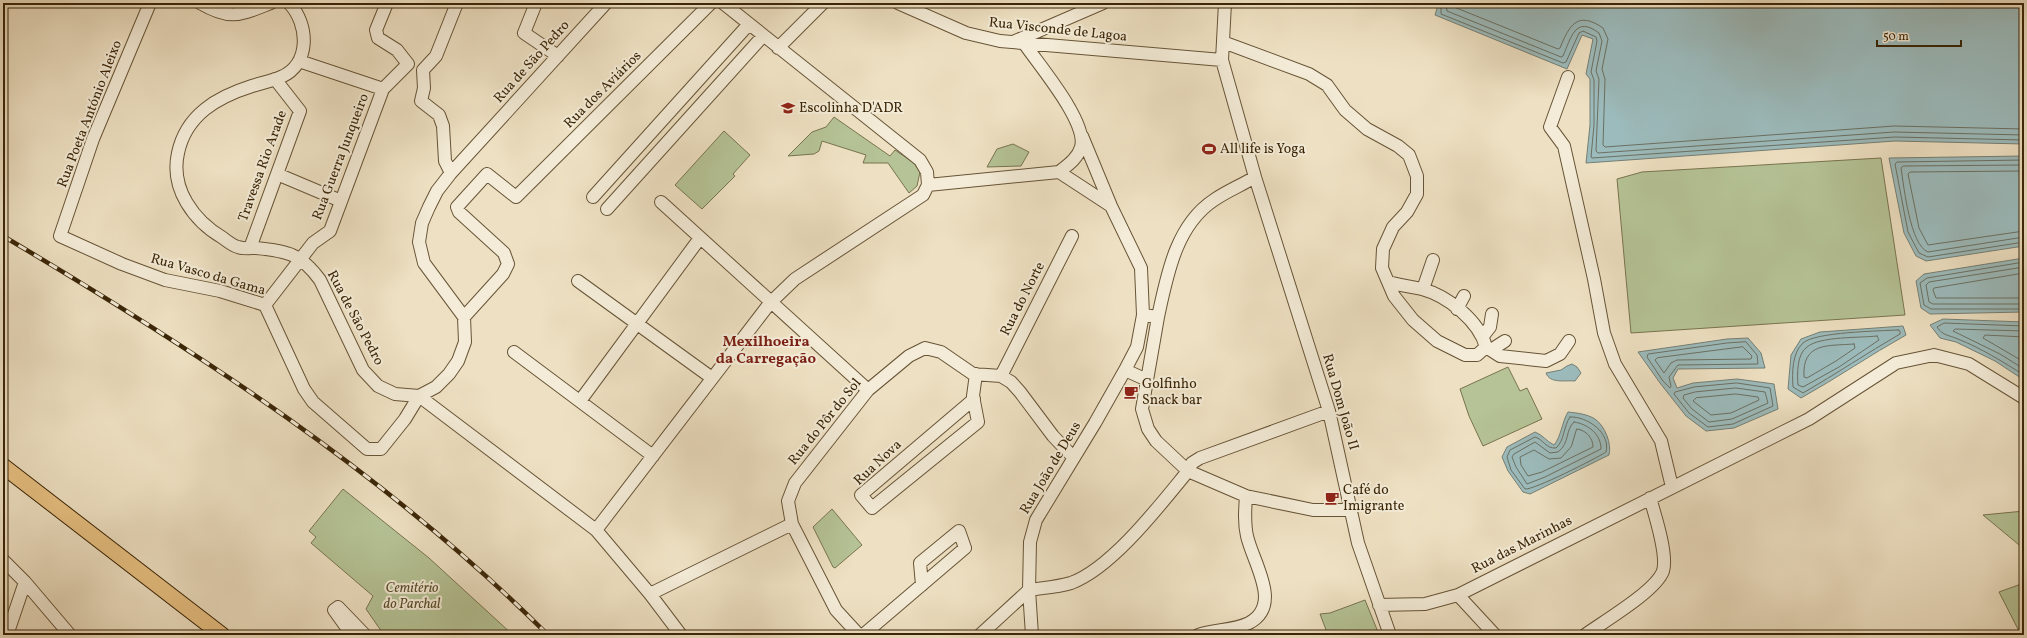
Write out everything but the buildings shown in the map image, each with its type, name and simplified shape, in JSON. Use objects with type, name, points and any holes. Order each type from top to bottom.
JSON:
[{"type":"main road","points":[[3,466],[187,610],[222,635]]},
{"type":"main road","points":[[187,610],[232,635]]},
{"type":"street","name":"Rua Poeta António Aleixo","points":[[60,236],[93,139],[150,3]]},
{"type":"street","points":[[200,3],[217,13],[229,15],[243,14],[271,3]]},
{"type":"street","points":[[387,3],[376,30],[378,38],[397,50],[408,64],[424,70]]},
{"type":"street","points":[[451,173],[445,161],[443,126],[439,115],[421,101],[424,88],[424,70],[436,56],[457,3]]},
{"type":"street","points":[[536,3],[524,33],[558,56]]},
{"type":"street","name":"Rua de São Pedro","points":[[464,317],[424,263],[420,242],[422,223],[429,207],[437,191],[451,173],[606,3]]},
{"type":"street","name":"Rua dos Aviários","points":[[464,317],[503,274],[508,264],[504,253],[458,212],[457,207],[487,174],[516,198],[711,3]]},
{"type":"street","points":[[596,530],[770,302],[795,279],[922,195],[928,185],[926,172],[920,160],[722,3]]},
{"type":"street","points":[[778,48],[823,3]]},
{"type":"street","name":"Rua Visconde de Lagoa","points":[[898,3],[966,33],[1018,43],[1222,60]]},
{"type":"street","points":[[1018,43],[1103,3]]},
{"type":"street","name":"Rua Dom João II","points":[[1225,3],[1222,60],[1255,177],[1329,411],[1352,510],[1358,543],[1390,635]]},
{"type":"street","name":"Rua de São Pedro","points":[[295,6],[305,41],[299,61],[293,69],[281,77],[232,93],[200,112],[185,130],[178,154],[176,173],[189,210],[203,225],[219,236],[238,247],[288,252],[302,259],[320,280],[363,370],[378,386],[395,394],[419,396]]},
{"type":"street","points":[[593,197],[749,24]]},
{"type":"street","points":[[608,209],[762,36]]},
{"type":"street","points":[[1223,42],[1309,74],[1327,85],[1345,110],[1367,129],[1398,146],[1409,155],[1417,176],[1417,194],[1407,212],[1393,227],[1383,248],[1382,268],[1394,296],[1413,320],[1437,341],[1464,355],[1477,355],[1487,345],[1506,341]]},
{"type":"street","name":"Rua João de Deus","points":[[1018,43],[1075,116],[1111,206],[1141,268],[1144,315],[1137,347],[1125,370],[1095,423],[1036,520],[1030,542],[1029,590],[1032,635]]},
{"type":"street","points":[[299,61],[383,89]]},
{"type":"street","name":"Rua Guerra Junqueiro","points":[[265,305],[313,243],[330,231],[383,89],[408,64]]},
{"type":"street","points":[[1568,77],[1550,127],[1564,146],[1594,279],[1604,333],[1615,364],[1661,441],[1672,487]]},
{"type":"street","name":"Travessa Rio Arade","points":[[250,248],[300,111],[275,79]]},
{"type":"street","points":[[928,185],[1059,172],[1074,160],[1081,146],[1081,132]]},
{"type":"street","points":[[1059,172],[1111,206]]},
{"type":"street","points":[[277,174],[341,201]]},
{"type":"street","points":[[1255,177],[1213,200],[1195,218],[1174,254],[1158,317],[1142,409],[1148,429],[1156,441],[1188,471],[1246,496],[1313,510],[1352,510]]},
{"type":"street","points":[[661,202],[868,390]]},
{"type":"street","name":"Rua Vasco da Gama","points":[[60,236],[122,264],[165,280],[220,291],[265,305],[304,389],[313,402],[367,449],[381,449],[405,419],[419,396]]},
{"type":"street","name":"Rua do Norte","points":[[1001,376],[1072,236]]},
{"type":"street","points":[[580,401],[700,238]]},
{"type":"street","points":[[1423,289],[1433,260]]},
{"type":"street","points":[[578,282],[712,378]]},
{"type":"street","points":[[1388,282],[1423,289],[1444,298],[1457,309],[1487,345],[1500,356],[1546,361],[1560,354],[1569,341]]},
{"type":"street","points":[[1457,309],[1464,296]]},
{"type":"street","points":[[1487,345],[1492,314]]},
{"type":"street","points":[[1144,315],[1158,317]]},
{"type":"street","points":[[464,317],[465,342],[458,361],[449,374],[436,387],[419,396],[596,530],[650,594],[682,635]]},
{"type":"street","name":"Rua do Pôr do Sol","points":[[859,635],[836,610],[792,524],[788,501],[795,483],[868,390],[909,356],[924,348],[941,352],[976,374],[1001,376]]},
{"type":"street","points":[[514,352],[653,456]]},
{"type":"street","name":"Rua das Marinhas","points":[[1379,605],[1425,604],[1458,595],[1809,419],[1896,363],[1934,355],[1969,364],[2024,398]]},
{"type":"street","points":[[1125,370],[1147,380]]},
{"type":"street","name":"Rua Nova","points":[[974,399],[861,495],[872,508],[978,422],[974,399],[976,374]]},
{"type":"street","points":[[1001,376],[1011,382],[1020,392],[1053,436],[1073,457]]},
{"type":"street","points":[[980,635],[1029,590],[1071,583],[1099,568],[1148,520],[1188,471],[1192,463],[1200,458],[1329,411]]},
{"type":"street","points":[[1198,635],[1247,624],[1256,618],[1262,611],[1266,590],[1247,536],[1244,516],[1246,496]]},
{"type":"street","points":[[1585,635],[1656,583],[1663,570],[1661,537],[1650,498]]},
{"type":"street","points":[[650,594],[792,524]]},
{"type":"street","points":[[3,560],[25,582],[70,635]]},
{"type":"street","points":[[7,635],[25,582]]},
{"type":"street","points":[[863,635],[922,585]]},
{"type":"street","points":[[1458,595],[1495,635]]},
{"type":"street","points":[[352,635],[334,610],[338,607],[364,635]]},
{"type":"green space","points":[[834,117],[890,156],[895,150],[914,163],[920,172],[917,186],[909,193],[888,163],[863,163],[866,155],[822,141],[819,151],[814,154],[788,156],[812,132],[826,127]]},
{"type":"green space","points":[[724,131],[750,155],[733,174],[735,176],[702,209],[675,185]]},
{"type":"green space","points":[[1013,144],[1029,152],[1021,166],[987,167],[997,149]]},
{"type":"green space","points":[[1881,158],[1905,315],[1631,333],[1617,179],[1642,172]]},
{"type":"green space","points":[[1508,367],[1520,391],[1527,388],[1542,419],[1483,446],[1469,416],[1460,389]]},
{"type":"green space","name":"Cemitério do Parchal","points":[[343,489],[429,558],[513,635],[384,635],[366,609],[373,596],[311,543],[316,537],[309,531]]},
{"type":"green space","points":[[832,509],[862,545],[835,568],[833,567],[813,527]]},
{"type":"green space","points":[[2024,511],[2024,549],[1983,515]]},
{"type":"green space","points":[[2024,583],[2024,635],[2021,635],[1999,592]]},
{"type":"green space","points":[[1365,600],[1378,632],[1369,635],[1328,635],[1320,614],[1330,613]]},
{"type":"water","points":[[1433,3],[2024,3],[2024,144],[1895,141],[1586,163],[1590,125],[1590,79],[1586,74],[1593,39],[1582,35],[1567,69],[1435,15],[1438,5]]},
{"type":"water","points":[[2024,156],[2024,246],[1926,261],[1916,256],[1904,233],[1889,158]]},
{"type":"water","points":[[2024,258],[2024,312],[1930,314],[1921,308],[1916,281],[1924,274]]},
{"type":"water","points":[[1943,319],[2024,322],[2024,380],[1995,361],[1956,342],[1940,338],[1930,325]]},
{"type":"water","points":[[1903,326],[1906,335],[1801,398],[1788,389],[1791,355],[1801,339],[1820,332]]},
{"type":"water","points":[[1748,338],[1761,353],[1765,368],[1678,369],[1673,378],[1677,388],[1693,383],[1737,379],[1774,384],[1778,409],[1734,428],[1706,431],[1686,416],[1638,352],[1727,339]]},
{"type":"water","points":[[1572,364],[1577,367],[1581,373],[1575,381],[1554,380],[1551,379],[1546,373],[1561,370]]},
{"type":"water","points":[[1568,412],[1589,416],[1599,422],[1609,441],[1609,455],[1530,494],[1523,492],[1508,471],[1502,457],[1507,447],[1535,432],[1554,445]]},
{"type":"railway","points":[[3,236],[148,324],[288,419],[423,521],[487,577],[548,635]]},
{"type":"place","name":"Escolinha D'ADR","points":[[788,108]]},
{"type":"place","name":"All life is Yoga","points":[[1209,149]]},
{"type":"place","name":"Golfinho Snack bar","points":[[1131,392]]},
{"type":"place","name":"Café do Imigrante","points":[[1332,498]]},
{"type":"district","name":"Mexilhoeira da Carregação","points":[[766,350]]}]
